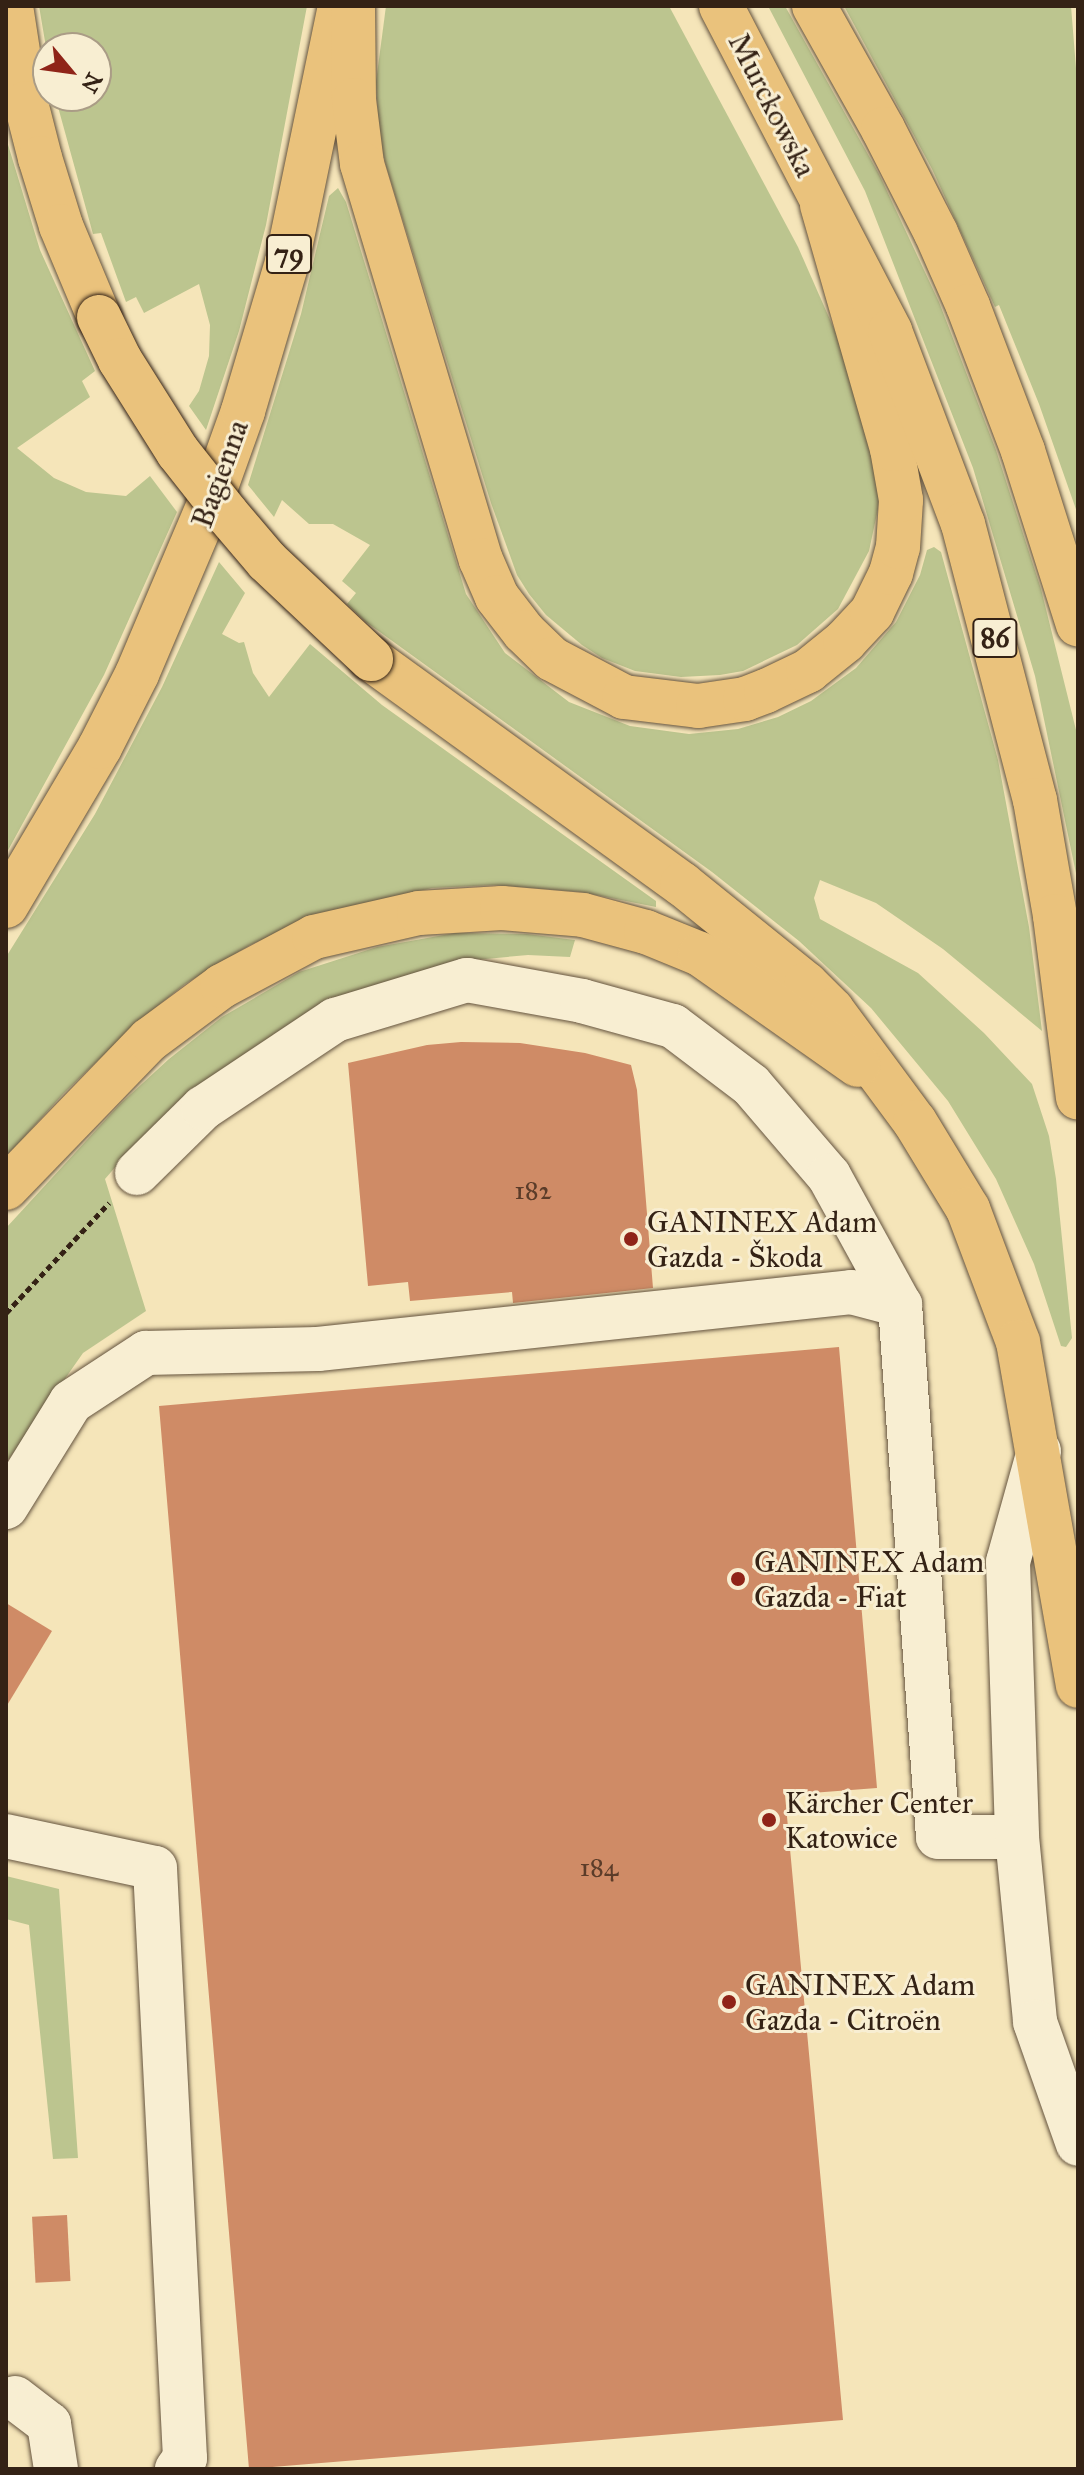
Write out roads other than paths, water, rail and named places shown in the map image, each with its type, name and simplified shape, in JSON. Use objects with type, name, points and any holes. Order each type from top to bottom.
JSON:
[{"type":"main road","points":[[11,6],[26,103],[40,158],[61,226],[99,317],[120,360],[178,452],[227,514],[267,561],[371,659],[682,884],[754,941],[832,1010],[939,1161],[968,1209],[986,1250],[1018,1342],[1078,1686]]},
{"type":"main road","name":"Bagienna","points":[[6,906],[125,698],[170,601],[213,495],[243,411],[287,262],[340,6]]},
{"type":"main road","points":[[353,6],[354,100],[362,164],[481,560],[497,597],[552,659],[624,697],[698,706],[745,699],[766,691],[808,671],[845,641],[872,612],[891,573],[898,547],[901,500],[892,449],[822,205]]},
{"type":"main road","name":"Murckowska","points":[[721,6],[767,90],[822,205]]},
{"type":"main road","points":[[814,6],[897,155],[968,306],[1023,451],[1078,624]]},
{"type":"main road","name":"86","points":[[822,205],[890,331],[963,524],[1009,688],[1035,800],[1055,916],[1078,1098]]},
{"type":"main road","points":[[6,1188],[149,1040],[222,986],[314,937],[419,913],[502,908],[583,915],[646,932],[700,954],[885,1084]]},
{"type":"lane","points":[[137,1173],[203,1108],[335,1020],[467,980],[582,1001],[673,1026],[729,1068],[751,1085],[829,1176],[900,1305],[938,1837],[1017,1837]]},
{"type":"lane","points":[[6,1507],[71,1402],[146,1353],[318,1349],[851,1292],[900,1305]]},
{"type":"lane","points":[[1039,1451],[1008,1562],[1017,1837],[1035,2022],[1078,2144]]},
{"type":"lane","points":[[6,1836],[155,1868],[185,2458],[177,2469]]},
{"type":"lane","points":[[15,2398],[49,2424],[56,2469]]},
{"type":"place","name":"GANINEX Adam Gazda - Škoda","points":[[631,1239]]},
{"type":"place","name":"GANINEX Adam Gazda - Fiat","points":[[738,1579]]},
{"type":"place","name":"Kärcher Center Katowice","points":[[769,1820]]},
{"type":"place","name":"GANINEX Adam Gazda - Citroën","points":[[729,2002]]}]
